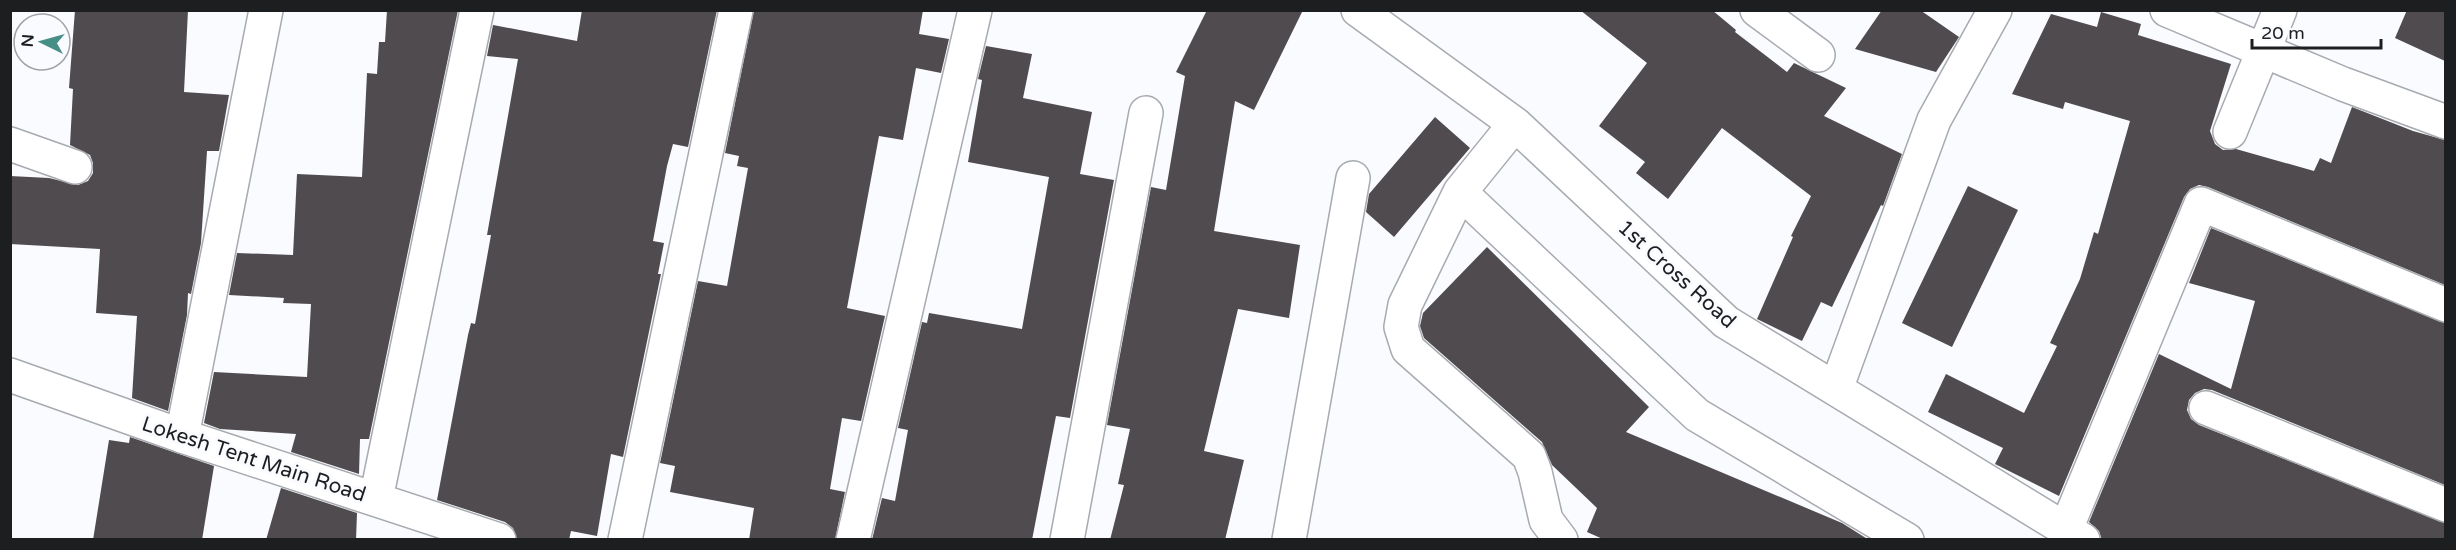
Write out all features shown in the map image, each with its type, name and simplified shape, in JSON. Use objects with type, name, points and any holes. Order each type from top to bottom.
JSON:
[{"type":"street","points":[[182,436],[266,10]]},
{"type":"street","points":[[376,499],[477,10]]},
{"type":"street","points":[[626,540],[736,10]]},
{"type":"street","points":[[853,540],[975,10]]},
{"type":"street","name":"1st Cross Road","points":[[1358,10],[1515,124],[1726,322],[2075,534]]},
{"type":"street","points":[[1757,10],[1818,55]]},
{"type":"street","points":[[1836,389],[1934,120],[1995,10]]},
{"type":"street","points":[[2167,10],[2343,84],[2445,122]]},
{"type":"street","points":[[2230,132],[2280,10]]},
{"type":"street","points":[[1067,540],[1146,113]]},
{"type":"street","points":[[1515,124],[1460,192],[1405,305],[1401,327],[1408,349],[1529,456],[1546,520],[1561,540]]},
{"type":"street","points":[[10,144],[75,167]]},
{"type":"street","points":[[1288,540],[1353,178]]},
{"type":"street","points":[[1460,192],[1697,415],[1907,540]]},
{"type":"street","points":[[2075,534],[2201,204],[2445,305]]},
{"type":"street","name":"Lokesh Tent Main Road","points":[[10,375],[182,436],[499,540]]},
{"type":"street","points":[[2206,408],[2445,505]]},
{"type":"building","points":[[75,10],[188,10],[184,92],[229,95],[219,151],[207,151],[201,243],[191,294],[188,293],[187,315],[168,411],[132,398],[137,316],[96,313],[100,249],[10,244],[10,176],[49,178],[78,185],[88,181],[93,173],[90,155],[70,145],[73,89],[69,88]]},
{"type":"building","points":[[387,10],[458,10],[369,439],[360,439],[359,474],[291,452],[296,434],[220,429],[204,423],[214,372],[307,377],[311,304],[283,303],[284,298],[229,295],[237,253],[293,255],[297,174],[362,177],[367,73],[377,74],[379,42],[385,42]]},
{"type":"building","points":[[582,10],[717,10],[688,147],[673,144],[667,166],[653,241],[664,243],[658,274],[661,274],[623,457],[611,454],[597,536],[571,531],[569,540],[517,540],[513,528],[505,522],[437,500],[468,335],[471,323],[475,324],[491,235],[487,235],[518,59],[487,56],[493,25],[577,41]]},
{"type":"building","points":[[754,10],[923,10],[919,34],[949,39],[941,73],[916,68],[903,140],[879,136],[847,308],[885,316],[861,421],[842,418],[830,489],[845,492],[835,540],[749,540],[754,508],[670,492],[675,466],[660,463],[698,281],[727,286],[748,168],[737,166],[739,156],[725,153]]},
{"type":"building","points":[[1207,10],[1303,10],[1254,110],[1235,101],[1214,231],[1300,245],[1289,318],[1238,309],[1204,451],[1244,460],[1225,540],[1110,540],[1124,485],[1118,484],[1130,429],[1107,425],[1151,187],[1166,190],[1185,76],[1176,72]]},
{"type":"building","points":[[1580,10],[1712,10],[1736,30],[1735,32],[1787,72],[1794,63],[1846,88],[1824,116],[1902,154],[1883,206],[1881,205],[1832,307],[1821,302],[1802,341],[1757,319],[1793,237],[1791,236],[1811,196],[1722,128],[1668,199],[1636,173],[1645,162],[1599,126],[1647,63]]},
{"type":"building","points":[[1882,10],[1920,10],[1959,37],[1936,72],[1855,49]]},
{"type":"building","points":[[2407,10],[2445,10],[2445,61],[2395,38]]},
{"type":"building","points":[[2101,12],[2141,24],[2138,35],[2231,64],[2210,131],[2215,144],[2223,150],[2236,149],[2314,171],[2320,158],[2331,163],[2352,107],[2413,131],[2445,140],[2445,285],[2208,187],[2199,185],[2190,189],[2184,197],[2059,496],[1995,464],[2003,448],[1928,412],[1946,374],[2024,413],[2057,346],[2050,343],[2080,279],[2094,232],[2098,234],[2130,121],[2065,102],[2063,109],[2012,94],[2051,14],[2097,27]]},
{"type":"building","points":[[986,46],[1032,54],[1023,98],[1092,112],[1080,174],[1114,180],[1070,418],[1056,416],[1032,540],[872,540],[882,498],[895,501],[908,430],[898,428],[922,322],[927,323],[929,313],[1022,329],[1049,177],[968,162],[982,80],[978,79]]},
{"type":"building","points":[[1435,117],[1470,148],[1394,237],[1366,212],[1369,194]]},
{"type":"building","points":[[1968,186],[2018,210],[1952,347],[1902,323]]},
{"type":"building","points":[[2211,228],[2445,323],[2445,485],[2212,390],[2204,389],[2195,393],[2189,400],[2187,410],[2191,419],[2199,425],[2445,523],[2445,540],[2102,540],[2099,531],[2089,522],[2159,354],[2231,389],[2255,301],[2189,283]]},
{"type":"building","points":[[1487,247],[1649,407],[1626,432],[1842,523],[1869,540],[1605,540],[1587,532],[1597,508],[1552,465],[1542,442],[1424,338],[1420,326],[1423,313]]},
{"type":"building","points":[[130,437],[214,466],[202,540],[93,540],[109,440],[129,443]]},
{"type":"building","points":[[281,488],[357,513],[356,540],[266,540]]}]
